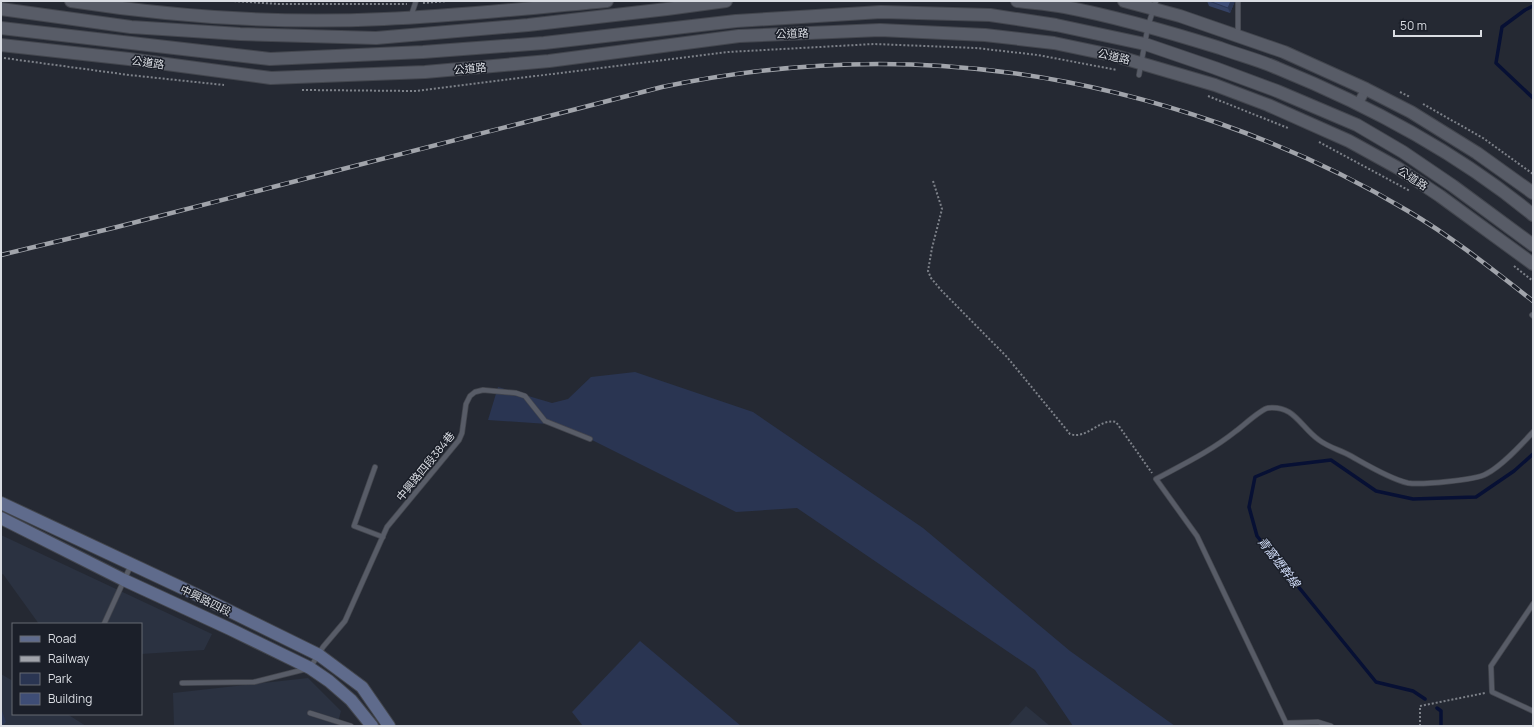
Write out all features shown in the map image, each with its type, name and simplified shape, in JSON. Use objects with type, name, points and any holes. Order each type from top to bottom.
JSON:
[{"type":"main road","name":"中興路四段","points":[[1,502],[319,655],[362,687],[389,726]]},
{"type":"main road","name":"中興路四段","points":[[1,518],[124,580],[310,668],[330,680],[351,700],[372,726]]},
{"type":"street","points":[[71,1],[132,10],[244,19],[294,21],[411,18],[606,1]]},
{"type":"street","points":[[1,9],[132,27],[240,34],[376,38],[528,25],[726,1]]},
{"type":"street","points":[[1017,1],[1063,7],[1148,26],[1276,67],[1358,104],[1402,126],[1462,164],[1517,202],[1533,215]]},
{"type":"street","points":[[1124,1],[1156,5],[1180,16],[1284,52],[1366,89],[1411,112],[1464,145],[1533,193]]},
{"type":"street","name":"公道路","points":[[1,28],[270,59],[423,52],[537,44],[736,21],[881,12],[990,15],[1056,24],[1145,44],[1277,91],[1357,125],[1403,152],[1453,186],[1533,245]]},
{"type":"street","points":[[244,19],[291,35]]},
{"type":"street","points":[[240,34],[294,21]]},
{"type":"street","name":"公道路","points":[[1,45],[129,59],[271,78],[425,72],[549,61],[739,36],[880,30],[985,34],[1054,43],[1142,63],[1216,85],[1268,105],[1349,141],[1398,168],[1440,196],[1533,264]]},
{"type":"street","points":[[1358,104],[1366,89]]},
{"type":"lane","points":[[1238,1],[1238,36]]},
{"type":"lane","points":[[411,18],[416,2]]},
{"type":"lane","points":[[1139,75],[1148,26],[1156,5]]},
{"type":"lane","name":"中興路四段384巷","points":[[310,668],[323,647],[345,621],[387,527],[459,440],[462,434],[466,404],[470,396],[475,392],[483,390],[525,396],[545,421],[590,439]]},
{"type":"lane","points":[[1331,726],[1318,722],[1286,725],[1197,536],[1156,479],[1202,455],[1226,439],[1266,408],[1281,408],[1289,411],[1325,445],[1344,452],[1381,472],[1409,483],[1438,483],[1485,475],[1521,446],[1533,432]]},
{"type":"lane","points":[[375,467],[354,526],[382,537]]},
{"type":"lane","points":[[104,623],[131,565]]},
{"type":"lane","points":[[1533,604],[1491,666],[1492,692],[1533,711]]},
{"type":"lane","points":[[182,683],[254,682],[310,668]]},
{"type":"lane","points":[[310,713],[351,726]]},
{"type":"path","points":[[234,1],[285,4],[448,1]]},
{"type":"path","points":[[300,90],[416,91],[728,52],[874,44],[976,48],[1038,55],[1120,70]]},
{"type":"path","points":[[1,58],[128,75],[230,85]]},
{"type":"path","points":[[1208,96],[1291,129]]},
{"type":"path","points":[[1318,141],[1411,192]]},
{"type":"path","points":[[933,181],[942,209],[928,271],[931,278],[1007,357],[1070,434],[1084,434],[1107,421],[1116,422],[1156,479]]},
{"type":"path","points":[[1509,262],[1533,281]]},
{"type":"path","points":[[1420,726],[1420,706],[1492,692]]},
{"type":"shaded area","points":[[1,535],[212,634],[204,650],[142,654],[142,623],[38,623],[3,574],[1,575]]},
{"type":"shaded area","points":[[1,674],[12,680],[12,715],[69,715],[86,726],[1,726]]},
{"type":"shaded area","points":[[308,678],[341,711],[337,726],[174,726],[173,693]]},
{"type":"shaded area","points":[[1026,706],[1050,726],[1008,726]]},
{"type":"green space","points":[[635,372],[753,412],[923,528],[1070,651],[1175,726],[1073,726],[1035,670],[797,508],[736,512],[562,425],[488,420],[498,387],[552,403],[568,399],[591,377]]},
{"type":"green space","points":[[640,641],[741,726],[583,726],[572,712]]},
{"type":"building","points":[[1209,1],[1231,1],[1228,8]]},
{"type":"waterway","name":"青窩壢幹線","points":[[1533,6],[1502,27],[1496,63],[1533,98]]},
{"type":"waterway","name":"青窩壢幹線","points":[[1425,699],[1413,691],[1376,682],[1257,536],[1249,507],[1255,477],[1281,466],[1331,460],[1376,491],[1413,499],[1476,497],[1514,471],[1533,454]]},
{"type":"waterway","name":"青窩壢幹線","points":[[1437,708],[1441,711],[1441,726]]},
{"type":"railway","points":[[1,255],[117,227],[662,87],[733,74],[804,67],[873,64],[943,66],[1012,73],[1080,85],[1149,101],[1218,123],[1267,141],[1339,173],[1408,211],[1456,242],[1533,301]]}]
